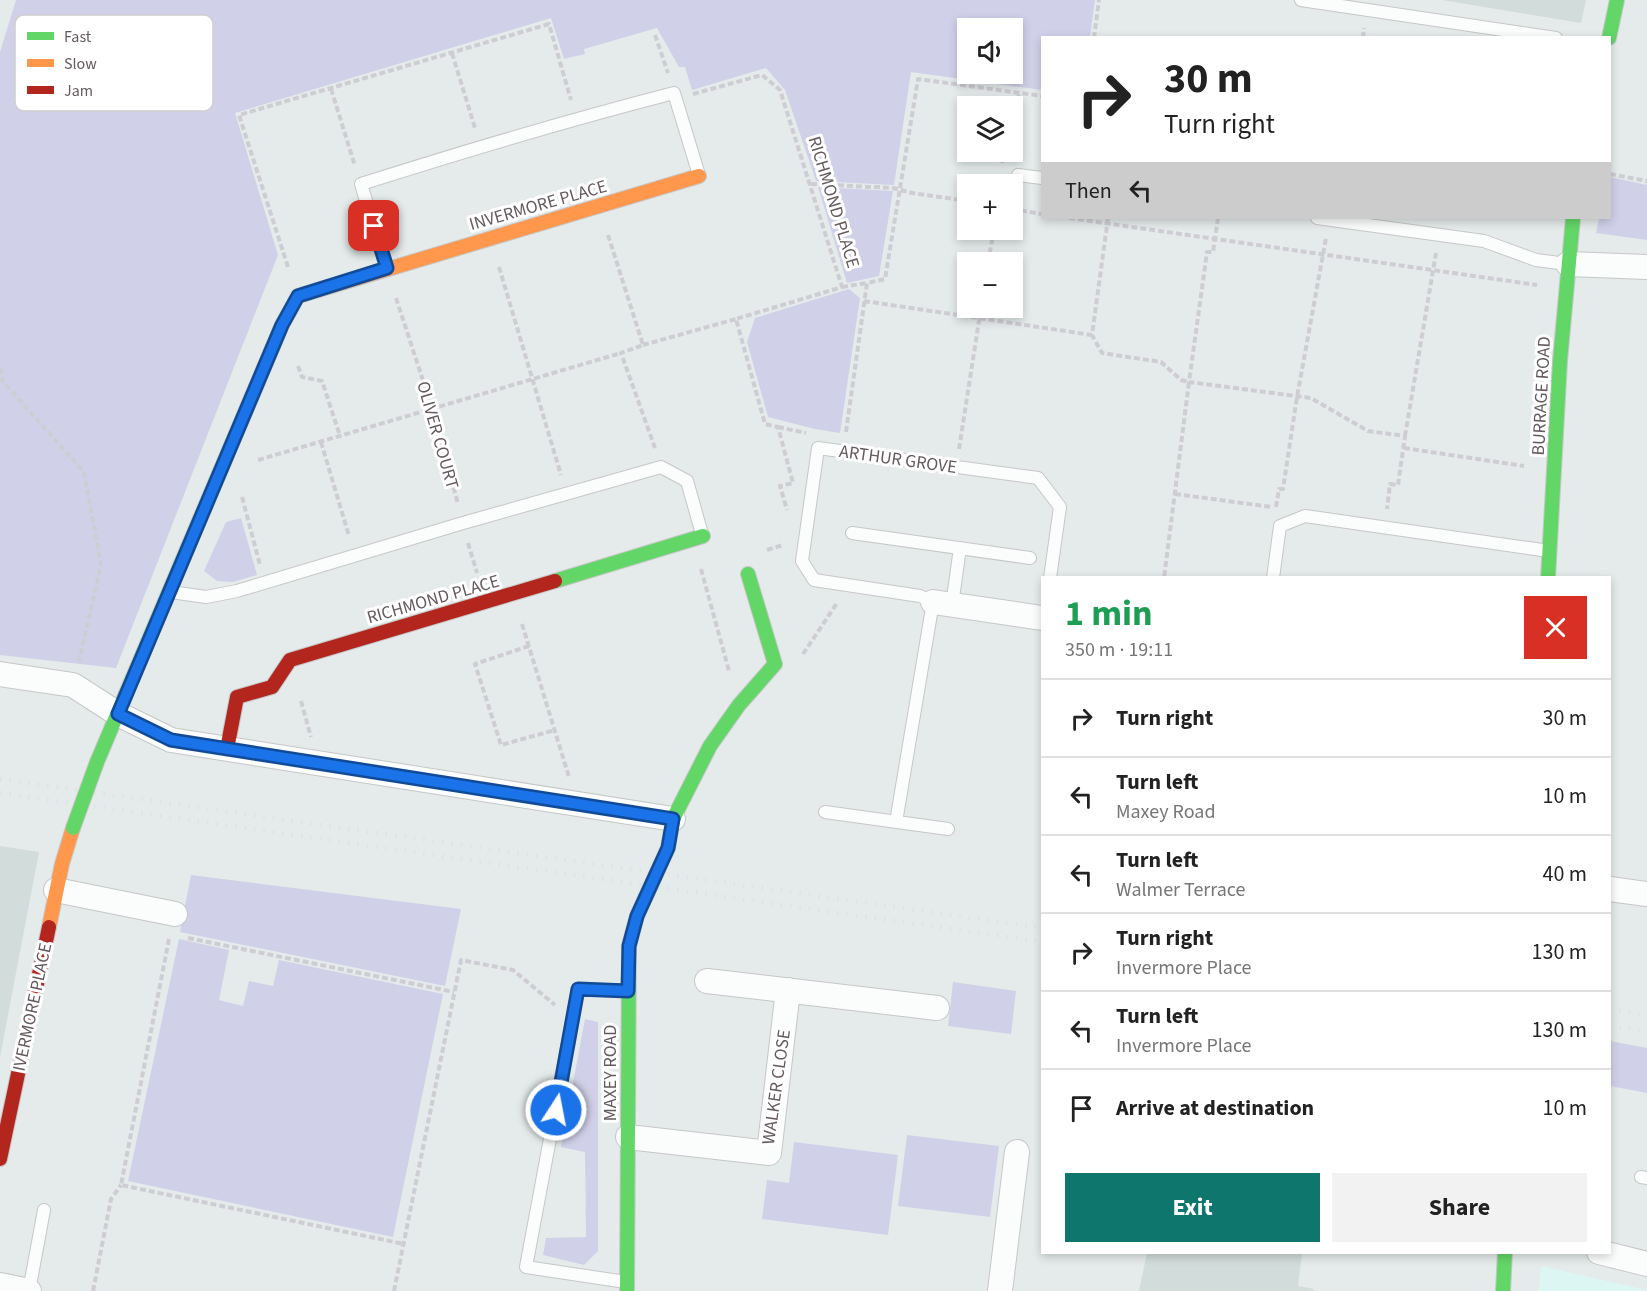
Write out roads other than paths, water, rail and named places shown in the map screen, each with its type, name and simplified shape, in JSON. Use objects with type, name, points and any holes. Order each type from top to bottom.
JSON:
[{"type":"street","points":[[1609,36],[1617,0]]},
{"type":"street","name":"INVERMORE PLACE","points":[[171,592],[282,325],[298,296],[699,176]]},
{"type":"street","name":"BURRAGE ROAD","points":[[1548,576],[1560,361],[1573,219]]},
{"type":"street","points":[[1568,264],[1647,267]]},
{"type":"street","name":"RICHMOND PLACE","points":[[227,749],[237,698],[272,687],[290,660],[702,536]]},
{"type":"street","name":"MAXEY ROAD","points":[[627,1287],[629,946],[637,916],[668,848],[673,819],[710,746],[739,705],[775,664],[748,574]]},
{"type":"street","points":[[118,714],[171,592]]},
{"type":"street","name":"ARTHUR GROVE","points":[[942,603],[1041,618]]},
{"type":"street","points":[[0,674],[73,685],[118,714],[171,740],[673,819]]},
{"type":"street","name":"IVERMORE PLACE","points":[[0,1159],[62,864],[73,828],[118,714]]},
{"type":"street","points":[[1611,889],[1647,894]]},
{"type":"street","points":[[56,890],[172,924]]},
{"type":"street","points":[[707,981],[937,1008]]},
{"type":"street","name":"WALKER CLOSE","points":[[628,1137],[769,1153],[788,990]]},
{"type":"street","points":[[1000,1291],[1017,1152]]},
{"type":"street","points":[[1503,1291],[1505,1254]]},
{"type":"street","points":[[1607,1254],[1647,1264]]},
{"type":"street","points":[[0,1285],[29,1291]]},
{"type":"lane","points":[[1301,0],[1323,1],[1543,36]]},
{"type":"lane","points":[[387,268],[361,184],[481,146],[576,118],[674,93],[699,176]]},
{"type":"lane","points":[[1023,176],[1041,178]]},
{"type":"lane","points":[[1330,219],[1484,241],[1536,260],[1568,264]]},
{"type":"lane","name":"ARTHUR GROVE","points":[[942,603],[920,596],[814,580],[802,561],[818,448],[1038,478],[1060,507],[1050,576]]},
{"type":"lane","points":[[171,592],[206,597],[264,584],[463,523],[661,467],[687,481],[702,536]]},
{"type":"lane","points":[[1273,576],[1280,526],[1305,516],[1549,551]]},
{"type":"lane","points":[[852,533],[1030,558]]},
{"type":"lane","points":[[896,822],[942,603],[960,548]]},
{"type":"lane","points":[[825,812],[948,830]]},
{"type":"lane","points":[[627,1287],[526,1268],[578,989],[628,991]]},
{"type":"lane","points":[[29,1291],[44,1209]]},
{"type":"railway","points":[[0,779],[1041,928]]},
{"type":"railway","points":[[0,793],[1041,942]]},
{"type":"railway","points":[[1611,1009],[1647,1016]]},
{"type":"railway","points":[[1611,1026],[1647,1031]]}]
